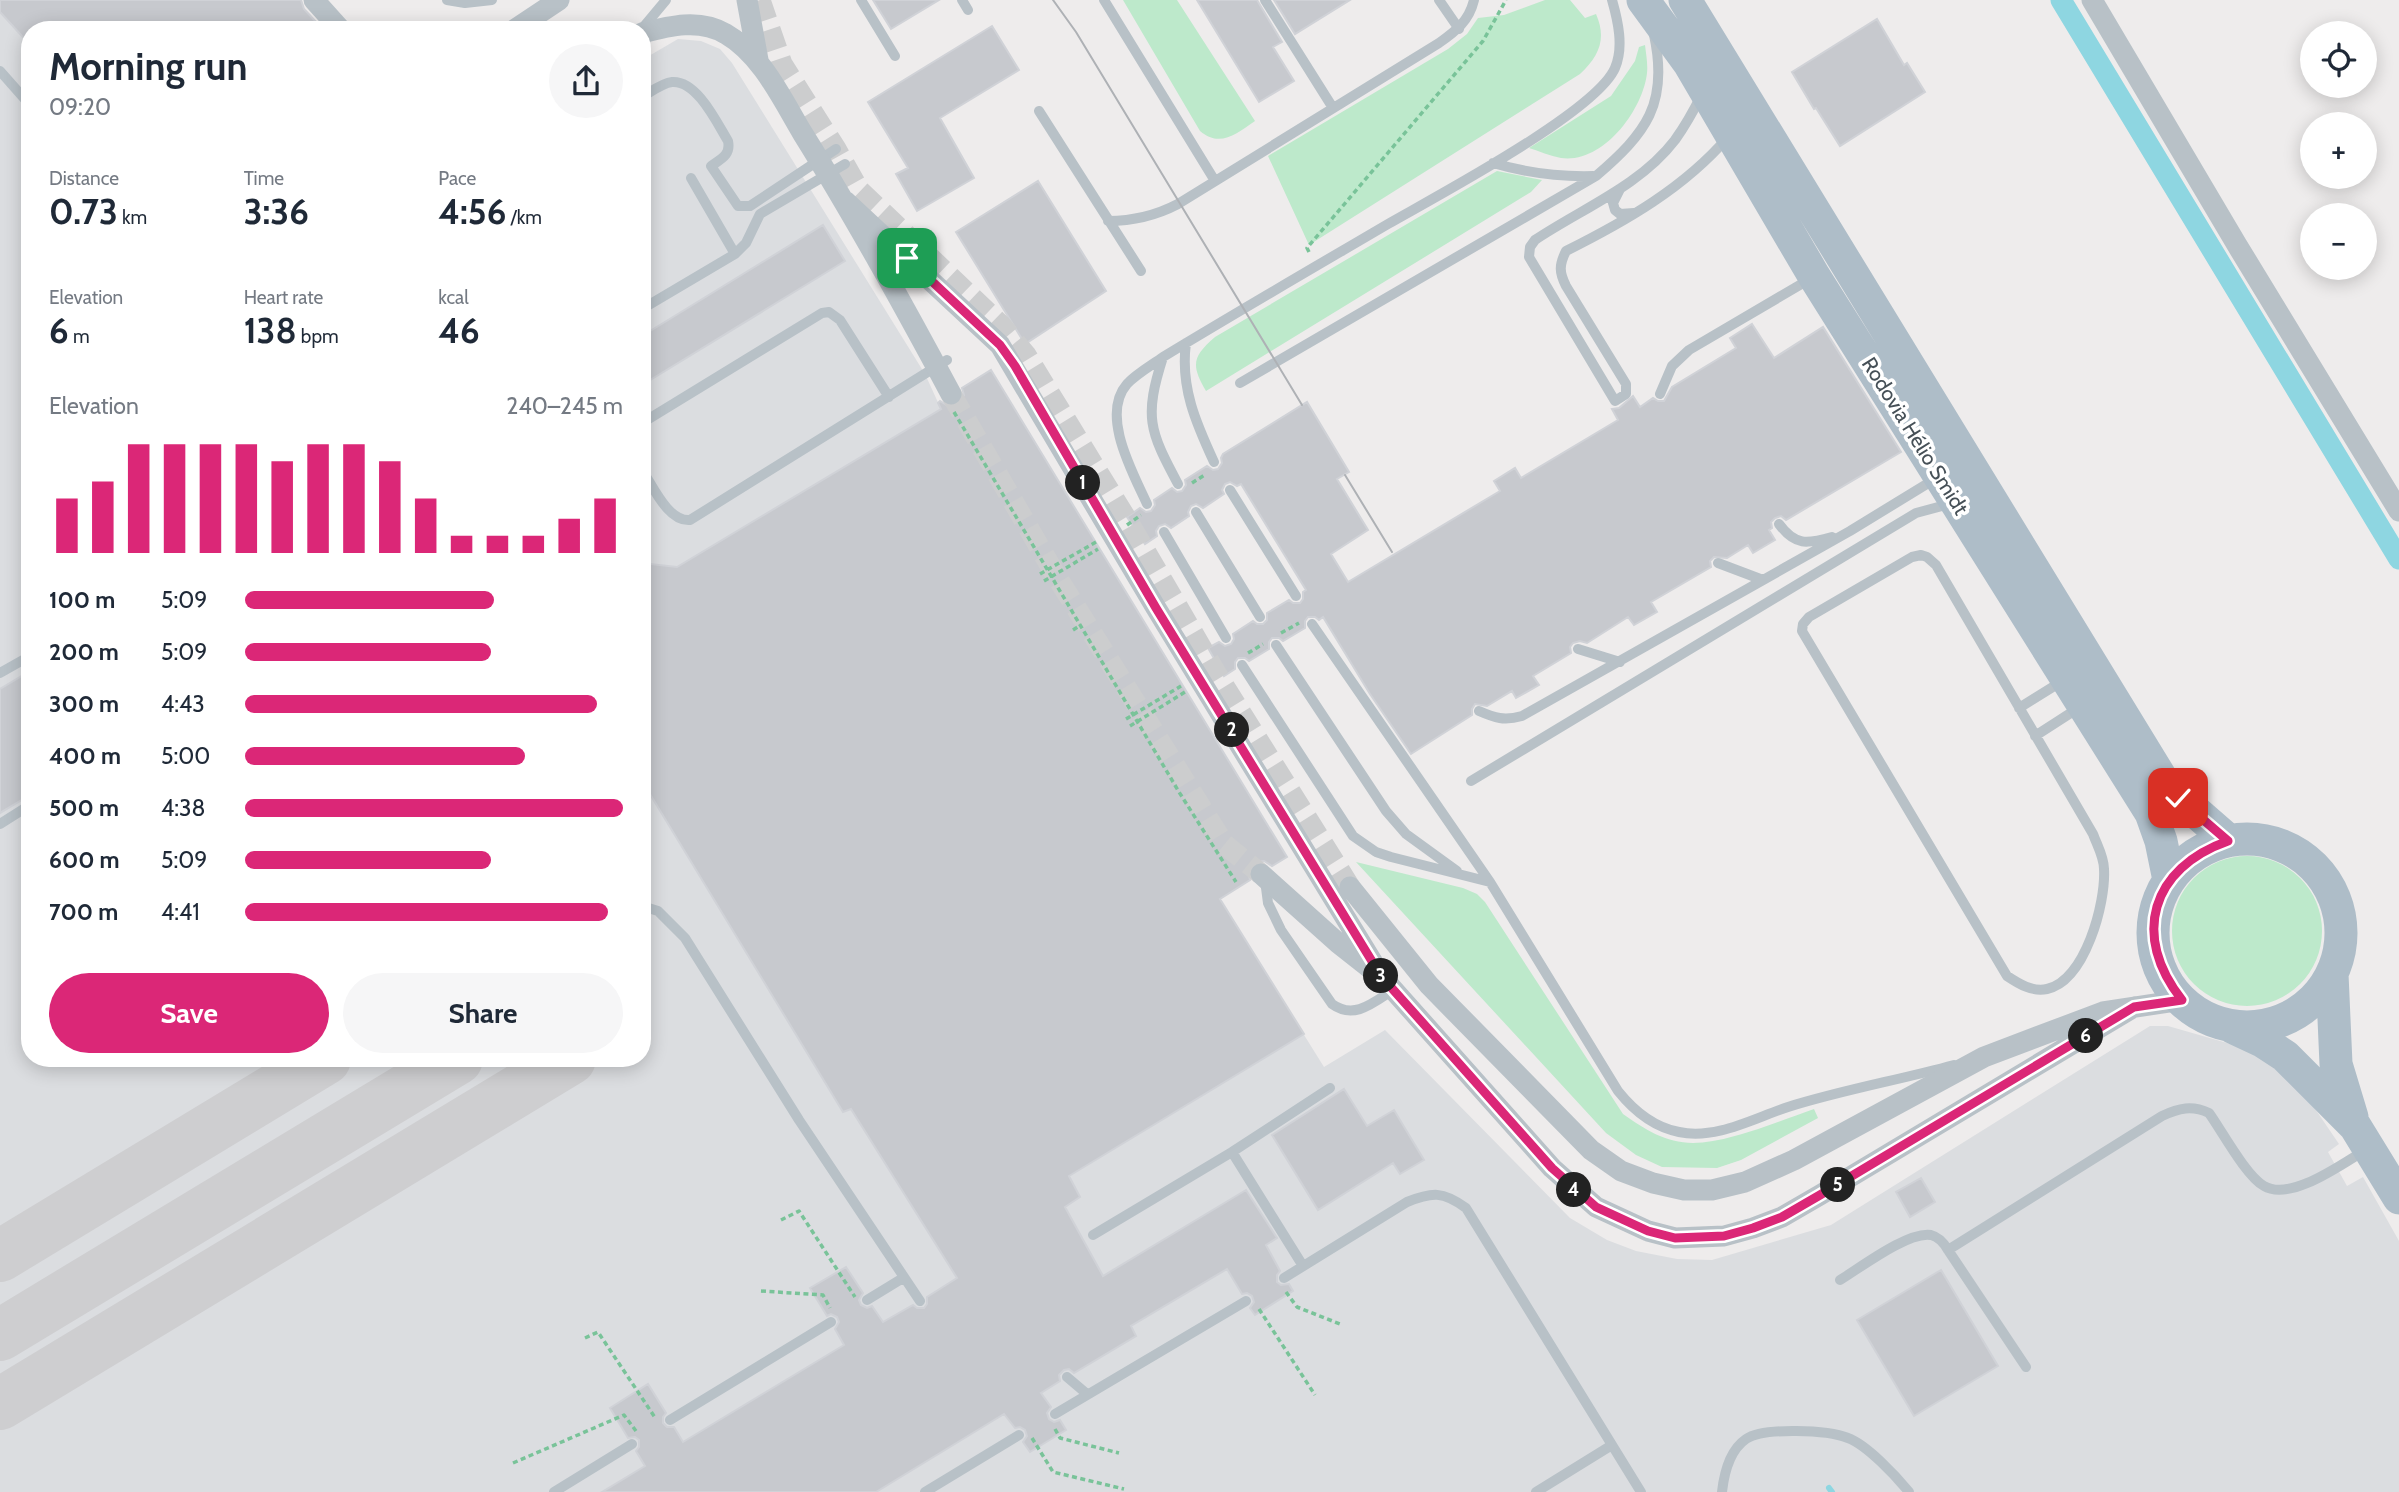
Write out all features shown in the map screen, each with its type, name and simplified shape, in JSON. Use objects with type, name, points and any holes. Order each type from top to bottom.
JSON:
[{"type":"main road","name":"Rodovia Hélio Smidt","points":[[1641,0],[1667,30],[1732,133],[1828,268]]},
{"type":"main road","name":"Rodovia Hélio Smidt","points":[[1685,0],[1828,268],[1953,474],[2088,684],[2166,786],[2228,841]]},
{"type":"main road","name":"Rodovia Hélio Smidt","points":[[1953,474],[2088,684],[2151,813],[2161,841],[2169,880]]},
{"type":"main road","points":[[2362,1137],[2285,1056],[2262,1041],[2204,1017],[2182,1000],[2168,983],[2158,964],[2154,942],[2154,921],[2159,900],[2169,880],[2185,862],[2205,848],[2228,841],[2258,839],[2286,847],[2311,864],[2329,887],[2339,916],[2340,945],[2332,974],[2336,1064],[2362,1137],[2399,1198]]},
{"type":"main road","points":[[2230,1026],[2255,1027],[2278,1022],[2300,1011],[2318,994],[2332,974]]},
{"type":"street","points":[[314,0],[333,21]]},
{"type":"street","points":[[528,21],[559,0]]},
{"type":"street","points":[[747,0],[758,61]]},
{"type":"street","points":[[2092,0],[2399,512]]},
{"type":"street","points":[[651,29],[686,25],[713,28],[726,34],[758,61],[845,201],[950,399]]},
{"type":"street","points":[[845,201],[1000,345],[1115,539],[1192,684],[1387,983],[1552,1168],[1596,1207],[1623,1221],[1675,1238],[1724,1236],[1782,1217],[2134,1007]]},
{"type":"street","points":[[1263,876],[1387,983]]},
{"type":"street","points":[[1350,887],[1429,985],[1591,1150],[1621,1171],[1653,1183],[1684,1190],[1712,1190],[1745,1182],[1794,1160],[1984,1057],[2083,1018],[2182,1000]]},
{"type":"lane","points":[[447,0],[465,3],[492,0]]},
{"type":"lane","points":[[650,21],[666,0]]},
{"type":"lane","points":[[861,0],[895,56]]},
{"type":"lane","points":[[1104,0],[1214,181]]},
{"type":"lane","points":[[1265,0],[1333,108]]},
{"type":"lane","points":[[1439,0],[1459,29]]},
{"type":"lane","points":[[1108,221],[1128,221],[1159,214],[1214,181],[1439,43],[1459,29],[1471,12],[1474,0]]},
{"type":"lane","points":[[1147,504],[1116,421],[1119,401],[1127,384],[1186,343],[1493,163],[1574,112],[1599,91],[1615,68],[1620,44],[1612,0]]},
{"type":"lane","points":[[1240,383],[1595,176],[1639,136],[1653,108],[1659,80],[1654,35],[1641,0]]},
{"type":"lane","points":[[0,71],[21,95]]},
{"type":"lane","points":[[651,92],[670,82],[680,83],[695,92],[728,141],[727,155],[711,166],[734,202],[743,207],[750,206],[836,149]]},
{"type":"lane","points":[[1705,89],[1675,141],[1655,162],[1621,187],[1535,240],[1530,247],[1529,257],[1615,401],[1626,394],[1626,384],[1566,286],[1560,273],[1560,263],[1566,251],[1659,200],[1711,157],[1732,133]]},
{"type":"lane","points":[[1039,111],[1141,271]]},
{"type":"lane","points":[[1493,163],[1554,177],[1595,176]]},
{"type":"lane","points":[[651,304],[735,254],[746,243],[760,214],[845,164]]},
{"type":"lane","points":[[691,178],[735,254]]},
{"type":"lane","points":[[1621,187],[1613,202],[1615,210],[1620,214],[1635,213]]},
{"type":"lane","points":[[1660,394],[1672,366],[1689,350],[1828,268]]},
{"type":"lane","points":[[651,418],[822,313],[829,312],[840,320],[889,397]]},
{"type":"lane","points":[[1186,343],[1183,364],[1186,390],[1195,420],[1214,462]]},
{"type":"lane","points":[[1163,357],[1150,409],[1160,451],[1178,484]]},
{"type":"lane","points":[[651,483],[679,520],[690,520],[947,360]]},
{"type":"lane","points":[[1479,711],[1496,719],[1508,720],[1522,716],[1953,474]]},
{"type":"lane","points":[[1471,781],[1916,513],[1953,474]]},
{"type":"lane","points":[[1230,490],[1296,597]]},
{"type":"lane","points":[[1196,512],[1260,617]]},
{"type":"lane","points":[[1779,524],[1787,535],[1798,541],[1823,539],[1850,531]]},
{"type":"lane","points":[[1164,532],[1226,638]]},
{"type":"lane","points":[[1927,556],[1936,565],[2019,708],[2093,834],[2105,867],[2104,887],[2091,940],[2080,961],[2064,981],[2048,989],[2021,986],[2007,976],[1804,636],[1803,624],[1808,617],[1912,557],[1927,556]]},
{"type":"lane","points":[[1718,563],[1763,580]]},
{"type":"lane","points":[[1312,624],[1490,882],[1618,1091],[1643,1118],[1678,1132],[1698,1134],[1718,1131],[1789,1107],[1984,1057]]},
{"type":"lane","points":[[1276,645],[1386,811],[1406,834],[1462,874]]},
{"type":"lane","points":[[1578,649],[1620,662]]},
{"type":"lane","points":[[0,673],[21,661]]},
{"type":"lane","points":[[1242,665],[1353,836],[1376,852],[1405,862],[1490,882]]},
{"type":"lane","points":[[2019,708],[2088,684]]},
{"type":"lane","points":[[2035,736],[2088,684]]},
{"type":"lane","points":[[0,824],[21,811]]},
{"type":"lane","points":[[1263,876],[1273,916],[1332,1004],[1352,1012],[1366,1007],[1387,983]]},
{"type":"lane","points":[[651,909],[658,911],[685,939],[799,1120],[920,1301]]},
{"type":"lane","points":[[1392,954],[1429,985]]},
{"type":"lane","points":[[1093,1235],[1232,1152],[1330,1088]]},
{"type":"lane","points":[[1948,1250],[2178,1108],[2200,1108],[2209,1113],[2251,1175],[2263,1186],[2274,1191],[2293,1189],[2362,1137]]},
{"type":"lane","points":[[1232,1152],[1303,1266]]},
{"type":"lane","points":[[1284,1278],[1406,1202],[1428,1194],[1451,1196],[1466,1208],[1641,1492]]},
{"type":"lane","points":[[1840,1280],[1909,1239],[1922,1235],[1938,1238],[2026,1367]]},
{"type":"lane","points":[[863,1302],[903,1278]]},
{"type":"lane","points":[[1055,1414],[1247,1301]]},
{"type":"lane","points":[[666,1423],[834,1320]]},
{"type":"lane","points":[[1067,1377],[1087,1394]]},
{"type":"lane","points":[[1722,1492],[1724,1477],[1734,1452],[1747,1438],[1771,1431],[1804,1431],[1848,1438],[1879,1461],[1909,1492]]},
{"type":"lane","points":[[925,1492],[1023,1433]]},
{"type":"lane","points":[[554,1492],[632,1444]]},
{"type":"lane","points":[[1536,1492],[1612,1445]]},
{"type":"path","points":[[1317,266],[1307,248],[1483,41],[1506,0]]},
{"type":"path","points":[[950,399],[1137,722],[1236,881]]},
{"type":"path","points":[[1044,581],[1115,539]]},
{"type":"path","points":[[1040,575],[1063,561]]},
{"type":"path","points":[[1073,630],[1081,625]]},
{"type":"path","points":[[1126,719],[1192,684]]},
{"type":"path","points":[[1130,726],[1192,684]]},
{"type":"path","points":[[781,1220],[799,1211],[863,1302]]},
{"type":"path","points":[[761,1290],[822,1294],[834,1320]]},
{"type":"path","points":[[1284,1290],[1297,1307],[1340,1324]]},
{"type":"path","points":[[1259,1309],[1315,1395]]},
{"type":"path","points":[[585,1338],[598,1332],[666,1423]]},
{"type":"path","points":[[513,1463],[624,1415],[642,1438]]},
{"type":"path","points":[[1054,1428],[1060,1438],[1119,1453]]},
{"type":"path","points":[[1023,1433],[1053,1472],[1124,1489]]},
{"type":"shaded area","points":[[0,0],[21,21],[21,1067],[651,1067],[651,55],[678,39],[701,41],[720,49],[732,63],[925,374],[941,409],[1229,893],[1220,900],[1324,1067],[1385,1030],[1570,1218],[1607,1240],[1636,1251],[1677,1259],[1712,1260],[1831,1225],[2150,1026],[2168,1026],[2259,1055],[2307,1097],[2339,1144],[2328,1152],[2347,1186],[2363,1177],[2399,1241],[2399,1492],[0,1492]]},
{"type":"green space","points":[[1123,0],[1177,0],[1255,121],[1235,134],[1221,139],[1207,136],[1200,131]]},
{"type":"green space","points":[[1545,0],[1570,0],[1585,18],[1596,14],[1601,39],[1596,54],[1587,67],[1580,74],[1309,245],[1268,156],[1448,49],[1467,34],[1478,18],[1504,15]]},
{"type":"green space","points":[[1645,45],[1647,70],[1644,88],[1629,118],[1606,143],[1577,158],[1561,158],[1529,148],[1611,96],[1635,61],[1639,47]]},
{"type":"green space","points":[[1497,171],[1542,180],[1531,192],[1206,391],[1196,362],[1202,350],[1215,337]]},
{"type":"green space","points":[[2247,856],[2276,862],[2300,878],[2316,902],[2322,931],[2316,960],[2300,984],[2276,1000],[2247,1006],[2218,1000],[2194,984],[2178,960],[2172,931],[2178,902],[2194,878],[2218,862]]},
{"type":"green space","points":[[1356,862],[1463,888],[1477,894],[1485,902],[1623,1114],[1647,1130],[1674,1141],[1693,1143],[1737,1135],[1814,1109],[1818,1118],[1741,1160],[1717,1168],[1662,1167],[1636,1155],[1606,1133]]},
{"type":"building","points":[[0,0],[301,0],[304,9],[315,21],[21,21],[21,35],[0,12]]},
{"type":"building","points":[[873,0],[939,0],[891,29]]},
{"type":"building","points":[[1197,0],[1257,0],[1282,42],[1273,47],[1294,81],[1259,102]]},
{"type":"building","points":[[1274,0],[1350,0],[1295,34]]},
{"type":"building","points":[[1877,19],[1904,65],[1907,63],[1925,92],[1840,146],[1792,72]]},
{"type":"building","points":[[992,26],[1019,70],[940,118],[974,178],[917,211],[896,174],[908,168],[868,102]]},
{"type":"building","points":[[1038,181],[1106,291],[1025,344],[956,232]]},
{"type":"building","points":[[823,225],[845,261],[651,380],[651,330]]},
{"type":"building","points":[[1752,324],[1774,358],[1823,327],[1901,452],[1786,520],[1781,516],[1775,518],[1769,530],[1775,540],[1753,553],[1748,545],[1727,558],[1714,557],[1710,561],[1711,567],[1651,602],[1657,612],[1634,625],[1628,617],[1587,643],[1573,643],[1570,647],[1571,653],[1533,676],[1539,685],[1516,698],[1512,691],[1487,706],[1475,704],[1472,715],[1411,754],[1323,617],[1319,620],[1308,617],[1305,628],[1283,641],[1272,638],[1269,649],[1249,661],[1238,658],[1235,669],[1224,676],[1208,648],[1219,642],[1225,646],[1231,644],[1233,634],[1253,621],[1263,624],[1267,620],[1267,613],[1289,600],[1300,603],[1306,590],[1241,484],[1225,484],[1222,490],[1224,494],[1203,508],[1196,504],[1191,506],[1189,516],[1171,528],[1165,524],[1159,526],[1157,536],[1145,544],[1127,517],[1140,508],[1146,512],[1151,511],[1155,505],[1154,500],[1172,488],[1177,492],[1182,491],[1186,485],[1185,480],[1207,466],[1213,470],[1218,469],[1223,454],[1307,402],[1349,472],[1337,479],[1368,530],[1331,554],[1348,582],[1500,491],[1494,481],[1515,468],[1521,478],[1618,420],[1612,409],[1619,408],[1633,396],[1640,407],[1653,398],[1664,401],[1672,387],[1736,348],[1730,338]]},
{"type":"building","points":[[991,370],[1287,857],[1272,866],[1264,861],[1256,862],[1248,871],[1250,880],[1220,899],[1304,1034],[1069,1176],[1080,1197],[1065,1207],[1103,1276],[1246,1190],[1277,1238],[1266,1245],[1280,1271],[1277,1282],[1281,1285],[1289,1284],[1293,1291],[1255,1315],[1250,1308],[1254,1302],[1252,1296],[1242,1294],[1227,1269],[1131,1326],[1136,1336],[1074,1373],[1069,1369],[1064,1370],[1059,1375],[1060,1381],[1041,1393],[1051,1407],[1047,1413],[1049,1419],[1054,1422],[1060,1420],[1066,1430],[1030,1452],[1023,1442],[1027,1436],[1025,1430],[1015,1428],[1004,1414],[876,1492],[602,1492],[645,1466],[636,1451],[639,1440],[635,1437],[628,1438],[610,1408],[648,1384],[666,1413],[663,1423],[667,1427],[674,1427],[683,1442],[844,1345],[835,1329],[839,1322],[837,1317],[831,1314],[827,1316],[810,1288],[846,1267],[863,1293],[859,1300],[861,1305],[867,1308],[872,1306],[883,1322],[913,1305],[924,1308],[927,1297],[957,1278],[851,1109],[843,1112],[651,796],[651,564],[677,567],[941,409],[938,403],[940,401],[950,407],[958,405],[964,395],[962,388]]},
{"type":"building","points":[[21,676],[21,800],[0,813],[0,689]]},
{"type":"building","points":[[1344,1089],[1367,1126],[1394,1110],[1424,1160],[1400,1174],[1393,1163],[1318,1210],[1272,1135]]},
{"type":"building","points":[[1921,1178],[1935,1202],[1910,1217],[1896,1192]]},
{"type":"building","points":[[1941,1270],[1998,1366],[1914,1416],[1857,1320]]},
{"type":"waterway","points":[[2061,0],[2399,559]]},
{"type":"waterway","points":[[1829,1488],[1832,1492]]},
{"type":"taxiway","points":[[0,1256],[312,1067]]},
{"type":"taxiway","points":[[0,1335],[444,1067]]},
{"type":"taxiway","points":[[0,1404],[557,1067]]},
{"type":"tunnel","points":[[760,0],[782,64],[859,190],[1000,324],[1026,355],[1129,523],[1216,673],[1350,887]]},
{"type":"tunnel","points":[[951,394],[1055,574],[1224,844],[1261,874]]},
{"type":"tram line","points":[[1053,0],[1076,32],[1302,405]]},
{"type":"tram line","points":[[1345,475],[1392,552]]},
{"type":"route","points":[[907,258],[1000,345],[1015,366],[1156,608],[1381,976],[1552,1168],[1596,1207],[1623,1221],[1675,1238],[1698,1239],[1724,1236],[1782,1217],[2134,1007],[2182,1000],[2168,983],[2158,964],[2154,921],[2159,900],[2169,880],[2185,862],[2205,848],[2228,841],[2178,798]]}]
